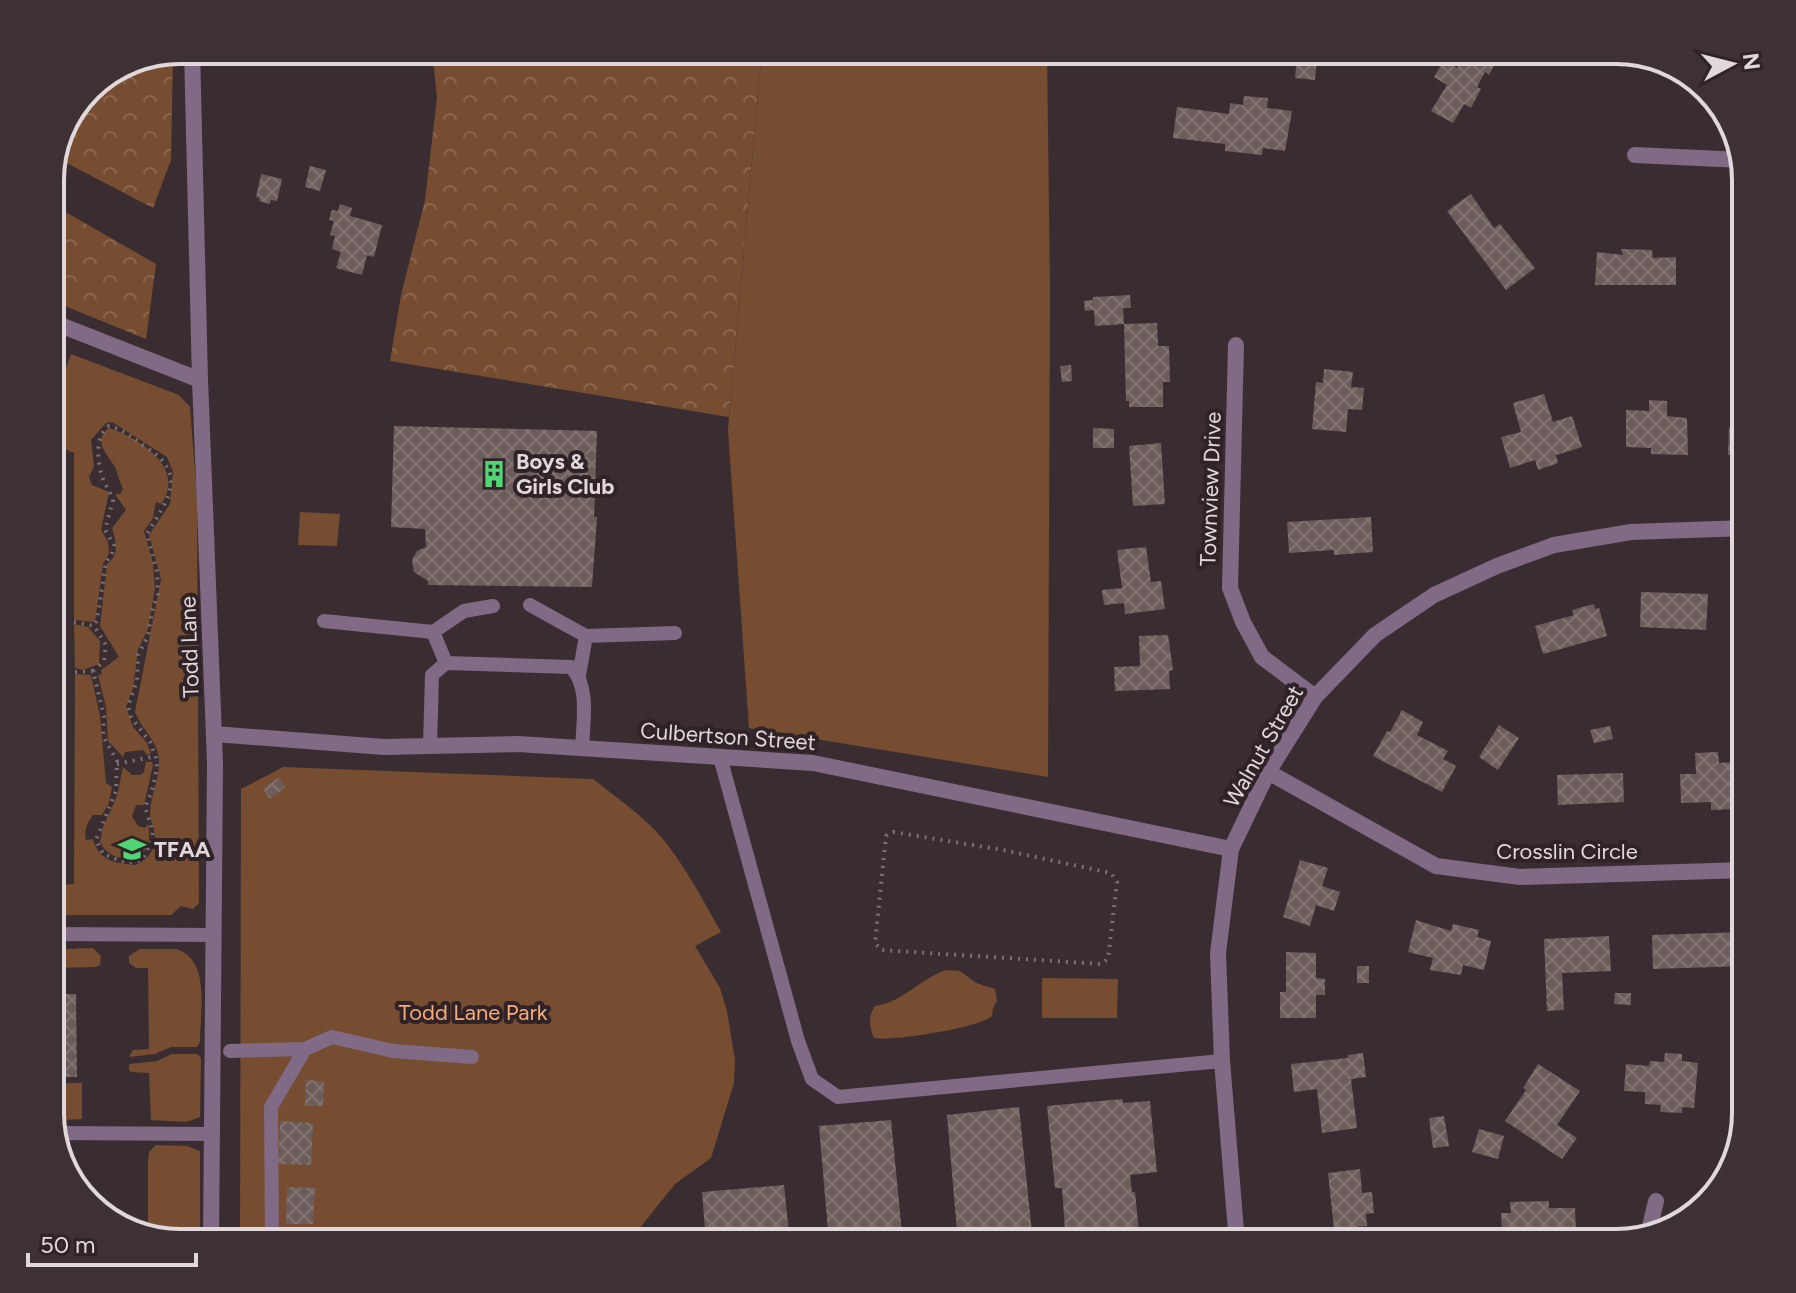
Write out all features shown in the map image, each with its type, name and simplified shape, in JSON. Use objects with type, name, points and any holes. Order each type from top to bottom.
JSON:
[{"type":"street","name":"Todd Lane","points":[[192,64],[200,380],[214,734],[211,1229]]},
{"type":"street","points":[[1635,155],[1730,159]]},
{"type":"street","points":[[64,326],[200,380]]},
{"type":"street","name":"Townview Drive","points":[[1236,345],[1230,588],[1243,622],[1262,657],[1315,697]]},
{"type":"street","name":"Walnut Street","points":[[1236,1229],[1222,1061],[1218,953],[1231,849],[1268,772],[1315,697],[1375,635],[1434,595],[1497,566],[1554,545],[1631,532],[1732,528]]},
{"type":"street","name":"Culbertson Street","points":[[214,734],[384,747],[518,744],[813,763],[1231,849]]},
{"type":"street","name":"Crosslin Circle","points":[[1268,772],[1436,866],[1520,877],[1732,870]]},
{"type":"street","points":[[1651,1223],[1656,1201]]},
{"type":"lane","points":[[530,605],[586,636],[675,633]]},
{"type":"lane","points":[[324,621],[433,632],[464,611],[493,606]]},
{"type":"lane","points":[[433,632],[446,663]]},
{"type":"lane","points":[[582,748],[584,700],[575,671],[586,636]]},
{"type":"lane","points":[[430,746],[432,675],[446,663],[575,671]]},
{"type":"lane","points":[[720,757],[798,1041],[812,1079],[838,1097],[1222,1061]]},
{"type":"lane","points":[[64,934],[213,935]]},
{"type":"lane","points":[[230,1051],[305,1049],[332,1037],[393,1051],[472,1057]]},
{"type":"lane","points":[[272,1229],[271,1107],[305,1049]]},
{"type":"lane","points":[[66,1133],[213,1134]]},
{"type":"path","points":[[93,671],[104,716],[103,736],[117,764],[116,791],[96,840],[103,854],[127,863],[142,860],[153,832],[145,807],[157,768],[156,756],[150,742],[131,717],[128,706],[137,680],[138,655],[148,636],[158,594],[157,572],[147,534],[168,500],[171,476],[161,455],[124,430],[109,426],[102,430],[98,439],[102,478],[113,500],[105,530],[114,545],[106,562],[94,626]]},
{"type":"path","points":[[74,622],[94,626],[106,645],[104,661],[93,671],[75,672]]},
{"type":"path","points":[[117,764],[156,756]]},
{"type":"path","points":[[893,832],[1003,850],[1111,873],[1117,882],[1108,959],[1101,964],[881,950],[875,943],[886,836],[893,832]]},
{"type":"green space","points":[[433,64],[761,64],[729,417],[390,361],[401,295],[425,200],[437,98]]},
{"type":"green space","points":[[761,64],[1047,64],[1050,289],[1048,777],[749,728],[728,430]]},
{"type":"green space","points":[[173,65],[171,160],[153,208],[66,163],[73,136],[98,98],[136,73]]},
{"type":"green space","points":[[64,211],[156,264],[146,339],[64,306]]},
{"type":"green space","points":[[71,354],[179,395],[190,407],[197,497],[199,903],[193,909],[181,906],[171,915],[64,915],[64,885],[74,884],[75,674],[91,675],[100,716],[106,783],[112,787],[109,803],[102,815],[93,815],[88,824],[86,840],[93,839],[99,852],[108,860],[135,865],[148,857],[155,843],[150,812],[159,758],[155,745],[135,712],[161,579],[149,535],[170,504],[173,472],[167,457],[112,422],[106,423],[91,440],[94,466],[89,477],[92,485],[109,492],[101,530],[108,542],[109,553],[103,564],[95,622],[74,620],[74,453],[64,449],[64,373]]},
{"type":"green space","points":[[109,428],[133,439],[156,456],[168,478],[167,491],[161,504],[156,502],[153,518],[144,531],[153,563],[155,589],[148,629],[138,649],[133,688],[126,707],[133,727],[147,743],[151,754],[147,755],[143,750],[125,752],[123,757],[108,741],[106,707],[98,675],[119,657],[100,626],[107,564],[115,552],[112,528],[126,510],[115,494],[120,494],[123,489],[116,469],[101,443]]},
{"type":"green space","points":[[300,512],[340,514],[337,546],[298,545]]},
{"type":"green space","points":[[74,624],[88,627],[100,641],[99,664],[83,670],[75,668]]},
{"type":"green space","points":[[146,762],[153,765],[144,805],[136,805],[132,816],[138,826],[145,828],[148,824],[148,844],[136,859],[120,858],[107,851],[100,842],[103,827],[117,796],[123,767],[132,775],[140,775]]},
{"type":"green space","name":"Todd Lane Park","points":[[283,767],[593,779],[626,804],[656,831],[675,855],[721,932],[695,946],[720,988],[735,1060],[734,1083],[711,1158],[675,1184],[639,1229],[240,1229],[241,789]]},
{"type":"green space","points":[[93,948],[101,956],[100,965],[64,968],[64,951]]},
{"type":"green space","points":[[140,949],[176,949],[195,964],[199,975],[202,1002],[200,1042],[197,1047],[171,1047],[155,1054],[129,1057],[133,1050],[149,1049],[148,968],[136,968],[129,963],[129,956]]},
{"type":"green space","points":[[946,970],[960,971],[976,983],[995,989],[997,1001],[992,1016],[972,1025],[936,1033],[874,1038],[870,1022],[875,1006],[894,1000]]},
{"type":"green space","points":[[1042,978],[1118,979],[1117,1018],[1042,1018]]},
{"type":"green space","points":[[172,1054],[197,1054],[201,1058],[200,1117],[186,1122],[151,1120],[149,1073],[129,1070],[129,1064],[157,1061]]},
{"type":"green space","points":[[64,1083],[82,1083],[82,1119],[64,1120]]},
{"type":"green space","points":[[156,1145],[187,1146],[200,1151],[200,1229],[148,1224],[149,1152]]},
{"type":"building","points":[[1296,64],[1316,64],[1315,80],[1295,78]]},
{"type":"building","points":[[1442,64],[1457,68],[1459,64],[1495,64],[1489,75],[1485,72],[1477,87],[1481,89],[1471,108],[1464,104],[1453,123],[1431,111],[1447,85],[1434,77]]},
{"type":"building","points":[[1244,96],[1268,98],[1267,108],[1292,111],[1285,151],[1263,148],[1262,155],[1225,151],[1225,144],[1173,138],[1177,107],[1229,114],[1230,103],[1243,105]]},
{"type":"building","points":[[310,166],[326,170],[320,191],[305,187]]},
{"type":"building","points":[[261,174],[282,179],[277,201],[271,200],[270,204],[256,197]]},
{"type":"building","points":[[1471,194],[1494,228],[1500,224],[1535,268],[1506,290],[1447,211]]},
{"type":"building","points":[[340,204],[352,208],[350,216],[382,225],[374,257],[367,255],[362,275],[336,268],[341,252],[332,249],[335,236],[330,235],[334,221],[329,220],[332,210],[338,211]]},
{"type":"building","points":[[1621,249],[1652,250],[1653,258],[1676,257],[1676,285],[1595,285],[1597,252],[1623,255]]},
{"type":"building","points":[[1130,295],[1131,308],[1123,308],[1124,324],[1095,326],[1094,310],[1085,311],[1084,301],[1093,300],[1093,297]]},
{"type":"building","points":[[1157,323],[1158,346],[1169,346],[1170,382],[1163,382],[1163,407],[1129,407],[1129,401],[1126,401],[1124,324]]},
{"type":"building","points":[[1071,365],[1072,381],[1062,382],[1060,366]]},
{"type":"building","points":[[1324,369],[1353,372],[1351,387],[1364,388],[1362,410],[1348,409],[1346,432],[1312,429],[1316,382],[1323,383]]},
{"type":"building","points":[[1544,394],[1553,422],[1572,416],[1582,447],[1556,455],[1558,463],[1538,470],[1535,460],[1510,468],[1501,437],[1521,432],[1513,403]]},
{"type":"building","points":[[1649,400],[1667,401],[1667,416],[1687,418],[1688,455],[1651,454],[1651,448],[1626,447],[1626,410],[1649,411]]},
{"type":"building","name":"Boys & Girls Club","points":[[394,426],[597,431],[594,517],[597,517],[592,587],[428,585],[428,581],[414,572],[412,560],[417,551],[426,547],[425,529],[391,527]]},
{"type":"building","points":[[1729,427],[1732,427],[1732,455],[1728,455]]},
{"type":"building","points":[[1093,428],[1114,429],[1114,448],[1093,448]]},
{"type":"building","points":[[1161,443],[1165,504],[1133,506],[1129,446]]},
{"type":"building","points":[[1371,517],[1373,552],[1334,555],[1334,550],[1289,553],[1287,522]]},
{"type":"building","points":[[1146,547],[1151,582],[1161,581],[1165,609],[1125,614],[1124,603],[1104,605],[1102,590],[1122,588],[1117,550]]},
{"type":"building","points":[[1641,592],[1708,594],[1706,630],[1640,627]]},
{"type":"building","points":[[1731,599],[1732,599],[1732,627]]},
{"type":"building","points":[[1594,604],[1595,609],[1599,608],[1607,636],[1543,654],[1535,626],[1574,615],[1572,610]]},
{"type":"building","points":[[1168,635],[1173,670],[1169,671],[1170,689],[1115,691],[1114,667],[1140,666],[1139,636]]},
{"type":"building","points":[[1402,710],[1423,722],[1417,735],[1448,751],[1443,759],[1456,766],[1442,792],[1373,756]]},
{"type":"building","points":[[1499,725],[1519,738],[1498,770],[1479,757]]},
{"type":"building","points":[[1610,726],[1613,739],[1594,743],[1590,730]]},
{"type":"building","points":[[1718,752],[1719,763],[1732,762],[1732,809],[1711,810],[1711,802],[1681,803],[1680,774],[1696,774],[1695,753]]},
{"type":"building","points":[[1623,773],[1624,802],[1558,805],[1557,775]]},
{"type":"building","points":[[278,778],[285,787],[270,799],[263,789]]},
{"type":"building","points":[[1300,860],[1328,868],[1322,886],[1340,892],[1334,911],[1316,905],[1310,926],[1283,917]]},
{"type":"building","points":[[1416,920],[1451,931],[1453,924],[1479,930],[1477,937],[1491,941],[1484,970],[1463,965],[1461,975],[1430,970],[1433,958],[1408,952]]},
{"type":"building","points":[[1732,932],[1732,966],[1653,969],[1652,935]]},
{"type":"building","points":[[1609,936],[1611,971],[1562,973],[1564,1010],[1547,1011],[1544,939]]},
{"type":"building","points":[[1286,952],[1316,953],[1316,978],[1325,979],[1325,995],[1316,995],[1316,1018],[1280,1018],[1280,992],[1286,992]]},
{"type":"building","points":[[1357,966],[1369,966],[1369,983],[1357,983]]},
{"type":"building","points":[[1615,993],[1631,993],[1631,1005],[1614,1004]]},
{"type":"building","points":[[64,994],[76,994],[77,1077],[64,1077]]},
{"type":"building","points":[[1363,1053],[1366,1077],[1351,1079],[1357,1128],[1322,1133],[1317,1089],[1294,1092],[1291,1064],[1348,1058],[1348,1055]]},
{"type":"building","points":[[1665,1053],[1682,1054],[1682,1061],[1698,1063],[1694,1108],[1682,1107],[1682,1113],[1660,1112],[1661,1105],[1645,1104],[1645,1092],[1624,1091],[1626,1064],[1649,1066],[1650,1061],[1664,1062]]},
{"type":"building","points":[[1538,1064],[1580,1091],[1557,1125],[1577,1138],[1562,1159],[1505,1121],[1526,1090],[1523,1088]]},
{"type":"building","points":[[306,1080],[324,1081],[323,1106],[305,1106]]},
{"type":"building","points":[[1122,1099],[1123,1103],[1150,1101],[1157,1172],[1130,1175],[1139,1229],[1065,1229],[1062,1188],[1055,1188],[1047,1106]]},
{"type":"building","points":[[1019,1107],[1032,1229],[957,1229],[947,1115]]},
{"type":"building","points":[[1444,1116],[1449,1146],[1433,1148],[1429,1118]]},
{"type":"building","points":[[891,1120],[902,1229],[828,1229],[819,1126]]},
{"type":"building","points":[[280,1121],[313,1123],[311,1165],[278,1164]]},
{"type":"building","points":[[1479,1129],[1504,1136],[1498,1159],[1472,1152]]},
{"type":"building","points":[[1360,1169],[1362,1193],[1372,1192],[1374,1213],[1366,1214],[1367,1226],[1334,1229],[1328,1173]]},
{"type":"building","points":[[784,1185],[789,1229],[705,1229],[702,1192]]},
{"type":"building","points":[[287,1187],[315,1188],[313,1224],[286,1224]]},
{"type":"building","points":[[1549,1201],[1549,1208],[1575,1208],[1576,1229],[1502,1229],[1501,1213],[1511,1213],[1510,1202]]},
{"type":"place","name":"Boys & Girls Club","points":[[494,474]]},
{"type":"place","name":"TFAA","points":[[132,849]]}]
